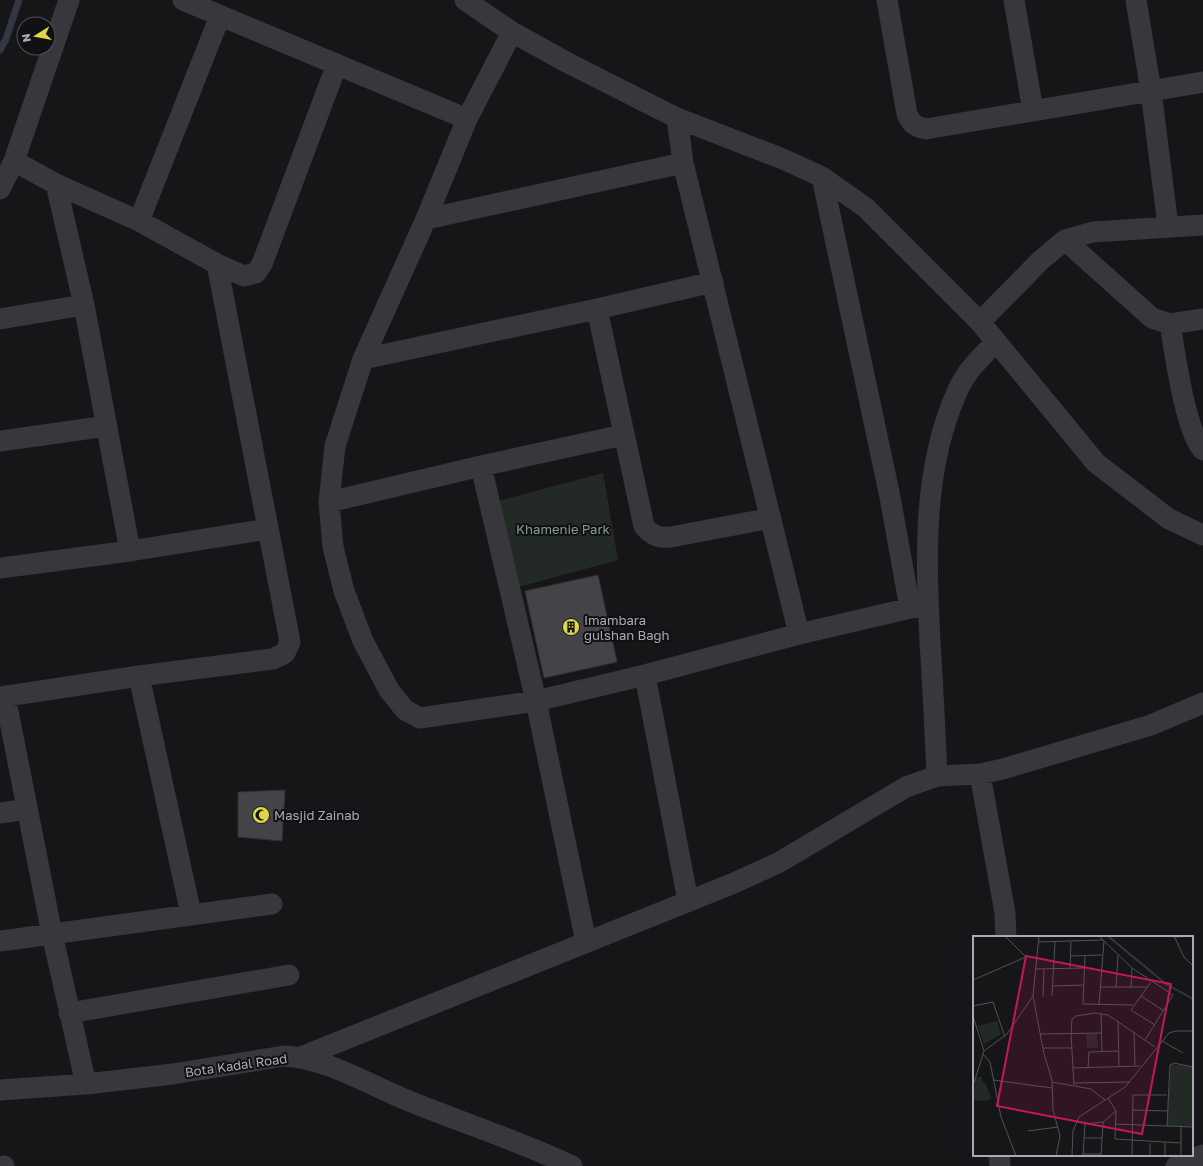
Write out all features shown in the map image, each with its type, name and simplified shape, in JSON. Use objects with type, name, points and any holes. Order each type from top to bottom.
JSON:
[{"type":"street","points":[[0,189],[14,161],[69,0]]},
{"type":"street","points":[[183,0],[467,118]]},
{"type":"street","points":[[466,0],[512,32],[568,63],[677,118],[783,159],[822,177],[866,208],[980,322],[1096,463],[1133,493],[1169,519],[1203,535]]},
{"type":"street","points":[[887,0],[907,114],[911,122],[917,127],[926,129],[1203,82]]},
{"type":"street","points":[[1014,0],[1033,111]]},
{"type":"street","points":[[1136,0],[1151,91],[1168,226]]},
{"type":"street","points":[[139,221],[220,16]]},
{"type":"street","points":[[512,32],[467,118],[426,219],[363,359],[335,446],[329,502],[333,547],[344,591],[364,641],[389,690],[405,710],[420,718],[536,701],[645,675],[799,634],[919,606]]},
{"type":"street","points":[[14,161],[56,184],[139,221],[217,264],[244,276],[256,273],[262,264],[337,64]]},
{"type":"street","points":[[677,118],[683,163],[799,634]]},
{"type":"street","points":[[426,219],[683,163]]},
{"type":"street","points":[[822,177],[890,497],[919,606],[937,776]]},
{"type":"street","points":[[56,184],[84,305],[130,551]]},
{"type":"street","points":[[980,322],[1031,270],[1065,240],[1093,232],[1168,226],[1203,225]]},
{"type":"street","points":[[1065,240],[1152,318],[1170,324],[1203,319]]},
{"type":"street","points":[[86,1084],[69,1013],[2,696],[139,676],[273,659],[285,653],[290,642],[217,264]]},
{"type":"street","points":[[363,359],[597,309],[713,282]]},
{"type":"street","points":[[0,319],[84,305]]},
{"type":"street","points":[[597,309],[623,435],[644,526],[650,534],[661,537],[671,537],[771,518]]},
{"type":"street","points":[[1170,324],[1181,388],[1192,430],[1203,450]]},
{"type":"street","points":[[919,606],[928,532],[933,467],[957,391],[974,364],[996,342]]},
{"type":"street","points":[[0,441],[107,426]]},
{"type":"street","points":[[329,502],[480,466],[623,435]]},
{"type":"street","points":[[480,466],[536,701],[586,942]]},
{"type":"street","points":[[0,568],[130,551],[268,529]]},
{"type":"street","points":[[645,675],[688,901]]},
{"type":"street","points":[[139,676],[191,914]]},
{"type":"street","points":[[300,1057],[688,901],[734,884],[778,863],[906,787],[937,776],[980,774],[1002,769],[1152,725],[1203,703]]},
{"type":"street","points":[[980,774],[1005,913],[1006,936]]},
{"type":"street","points":[[0,814],[27,809]]},
{"type":"street","points":[[0,941],[272,904]]},
{"type":"street","points":[[69,1013],[289,975]]},
{"type":"street","name":"Bota Kadal Road","points":[[0,1090],[86,1084],[173,1074],[284,1056],[300,1057],[328,1065],[409,1101],[512,1140],[572,1166]]},
{"type":"street","points":[[1176,1166],[1203,1155]]},
{"type":"street","points":[[999,1156],[1000,1166]]},
{"type":"green space","name":"Khamenie Park","points":[[603,473],[618,560],[515,588],[495,502]]},
{"type":"building","name":"Imambara gulshan Bagh","points":[[598,575],[617,662],[544,678],[525,591]]},
{"type":"building","name":"Masjid Zainab","points":[[285,790],[282,841],[238,837],[238,792]]},
{"type":"waterway","points":[[0,50],[6,39],[19,0]]},
{"type":"place","name":"Imambara gulshan Bagh","points":[[571,627]]},
{"type":"place","name":"Masjid Zainab","points":[[261,815]]}]
